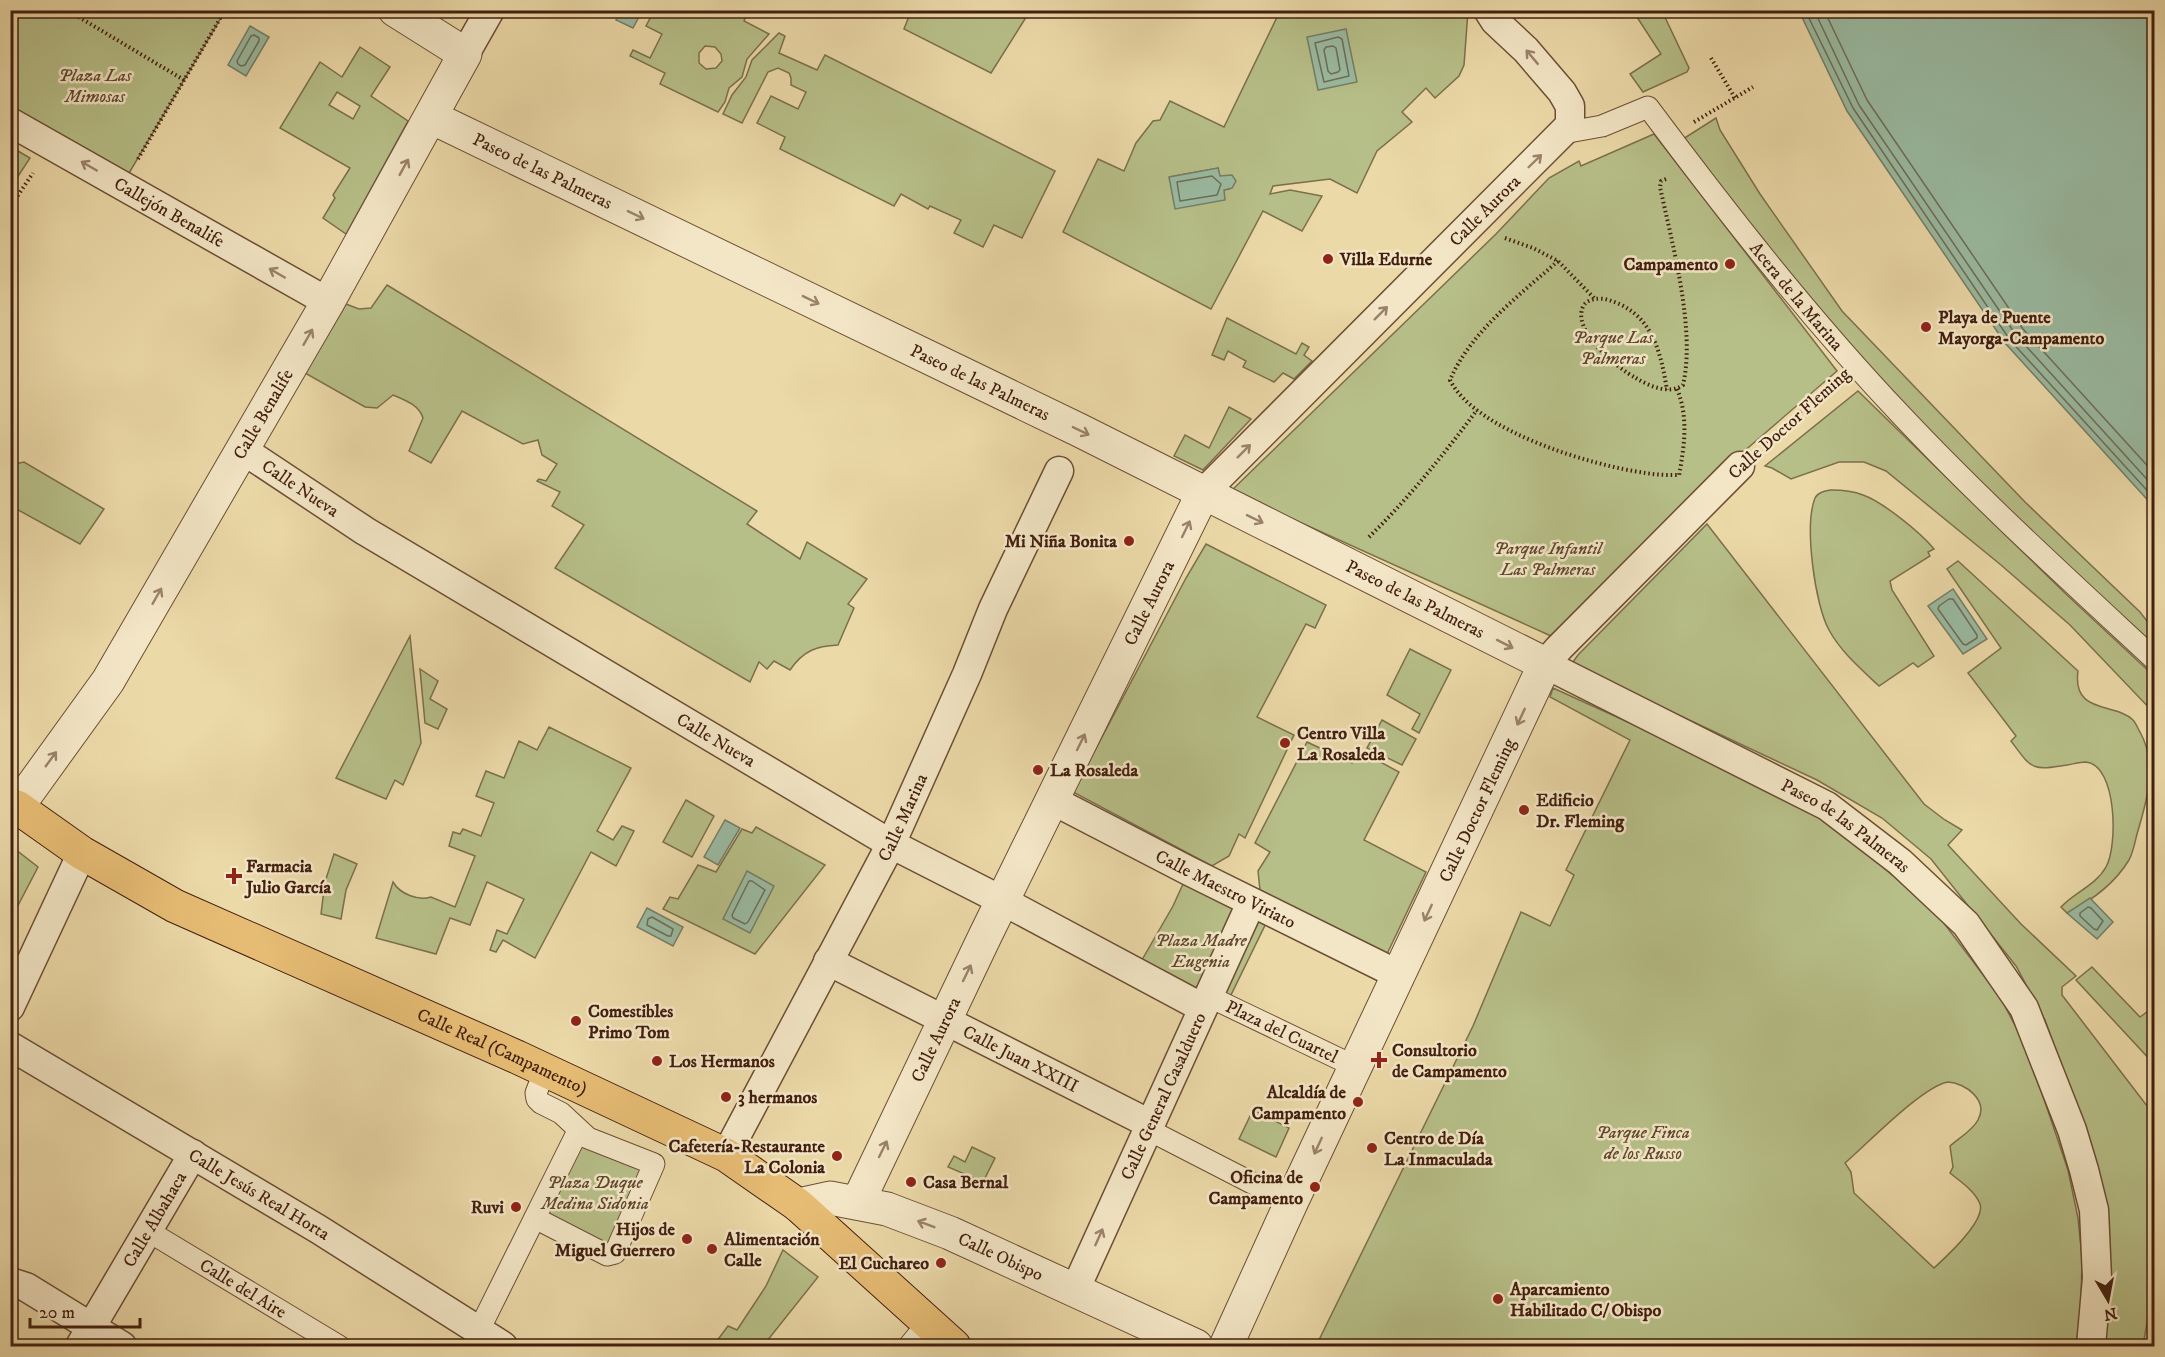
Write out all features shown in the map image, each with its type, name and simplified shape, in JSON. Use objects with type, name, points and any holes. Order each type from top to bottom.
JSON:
[{"type":"highway","name":"Calle Real (Campamento)","points":[[13,802],[82,853],[175,906],[545,1070],[726,1155],[798,1205],[918,1335],[954,1347]]},
{"type":"street","points":[[395,10],[465,54]]},
{"type":"street","name":"Calle Benalife","points":[[13,802],[108,681],[328,302],[490,10]]},
{"type":"street","points":[[1488,10],[1495,21],[1526,50],[1569,103],[1571,121],[1563,133]]},
{"type":"street","points":[[1563,133],[1602,126],[1647,107],[1655,118]]},
{"type":"street","name":"Paseo de las Palmeras","points":[[431,117],[1079,430],[1827,806],[1900,861],[1966,924],[2024,1008],[2072,1130],[2094,1210],[2097,1278],[2091,1347]]},
{"type":"street","name":"Acera de la Marina","points":[[1655,118],[1811,315],[1903,417],[2045,558],[2154,659]]},
{"type":"street","name":"Callejón Benalife","points":[[10,122],[328,302]]},
{"type":"street","name":"Calle Aurora","points":[[858,1202],[1203,493],[1563,133]]},
{"type":"street","name":"Calle Nueva","points":[[243,450],[366,531],[891,843],[1205,1002]]},
{"type":"street","name":"Calle Doctor Fleming","points":[[1226,1347],[1291,1203],[1545,664],[1740,466]]},
{"type":"street","name":"Calle Marina","points":[[726,1155],[891,843],[963,685],[993,609],[1059,471]]},
{"type":"street","name":"Calle Maestro Viriato","points":[[1052,800],[1251,903],[1399,975]]},
{"type":"street","points":[[10,1007],[82,853]]},
{"type":"street","name":"Calle General Casalduero","points":[[1075,1290],[1251,903]]},
{"type":"street","name":"Calle Juan XXIII","points":[[828,961],[1149,1127]]},
{"type":"street","name":"Plaza del Cuartel","points":[[1205,1002],[1356,1068]]},
{"type":"street","name":"Calle Jesús Real Horta","points":[[10,1046],[318,1229],[474,1339],[503,1347]]},
{"type":"street","points":[[535,1218],[607,1255],[615,1253],[654,1164],[588,1138],[561,1113],[537,1099],[536,1093],[545,1070]]},
{"type":"street","points":[[1149,1127],[1291,1203]]},
{"type":"street","points":[[474,1339],[578,1131]]},
{"type":"street","name":"Calle Albahaca","points":[[86,1337],[193,1154]]},
{"type":"street","name":"Calle Obispo","points":[[798,1205],[830,1198],[887,1209],[950,1233],[1196,1347]]},
{"type":"street","name":"Calle del Aire","points":[[148,1231],[339,1347]]},
{"type":"street","points":[[10,1282],[26,1287],[86,1337],[122,1347]]},
{"type":"path","points":[[10,24],[18,10]]},
{"type":"path","points":[[67,10],[184,80]]},
{"type":"path","points":[[122,185],[225,10]]},
{"type":"path","points":[[1711,57],[1735,98]]},
{"type":"path","points":[[1655,118],[1670,111],[1684,129],[1753,87]]},
{"type":"path","points":[[10,207],[52,145]]},
{"type":"path","points":[[1666,390],[1657,347],[1639,315],[1617,303],[1600,298],[1584,305],[1581,314],[1585,328],[1605,357],[1636,378],[1666,390],[1677,389],[1683,385],[1687,347],[1684,312],[1660,187],[1662,181],[1667,178],[1674,181]]},
{"type":"path","points":[[1466,228],[1496,234],[1533,248],[1558,261],[1594,299]]},
{"type":"path","points":[[1558,261],[1484,330],[1455,369],[1450,380],[1455,391],[1496,423],[1529,440],[1573,456],[1646,473],[1679,475]]},
{"type":"path","name":"Calle Doctor Fleming","points":[[1740,466],[1855,364]]},
{"type":"path","points":[[1677,389],[1683,404],[1685,426],[1680,484],[1697,508]]},
{"type":"path","points":[[1342,562],[1392,515],[1477,410]]},
{"type":"green space","points":[[911,10],[1030,11],[991,73],[904,29]]},
{"type":"green space","name":"Plaza Las Mimosas","points":[[19,11],[225,11],[122,185],[11,122],[10,24]]},
{"type":"green space","points":[[654,11],[735,11],[746,16],[744,21],[769,34],[747,59],[742,77],[729,88],[725,102],[718,112],[660,84],[665,73],[630,56],[633,50],[650,58],[662,34],[646,26]],"holes":[[[705,46],[715,47],[721,54],[722,61],[716,68],[706,69],[699,63],[699,53]]]},
{"type":"green space","points":[[1280,11],[1468,11],[1464,65],[1459,76],[1435,98],[1426,88],[1402,112],[1412,122],[1377,151],[1357,193],[1330,179],[1273,186],[1270,194],[1290,190],[1322,196],[1302,231],[1263,211],[1211,309],[1063,232],[1098,159],[1124,171],[1136,143],[1153,121],[1160,120],[1170,101],[1224,127]],"holes":[[[1218,168],[1220,177],[1229,189],[1224,190],[1169,177]]]},
{"type":"green space","points":[[1633,11],[1662,11],[1689,68],[1687,72],[1643,92],[1630,74],[1661,54]]},
{"type":"green space","points":[[779,33],[785,36],[779,53],[817,70],[825,55],[1055,171],[1022,238],[994,225],[983,247],[954,233],[961,220],[930,206],[928,209],[901,194],[894,206],[780,149],[785,137],[757,123],[771,96],[798,109],[806,92],[791,85],[789,73],[778,68],[768,72],[742,123],[723,114],[732,95],[746,77],[752,60]]},
{"type":"green space","points":[[360,47],[390,67],[371,96],[408,121],[346,234],[323,218],[335,198],[333,195],[350,168],[280,128],[320,62],[342,77]],"holes":[[[337,92],[360,106],[353,119],[329,105]]]},
{"type":"green space","points":[[1716,118],[1720,130],[1760,194],[1842,311],[2025,502],[2140,612],[2154,630],[2154,645],[1945,450],[1822,318],[1683,139]]},
{"type":"green space","name":"Parque Las Palmeras","points":[[1654,134],[1837,371],[1699,490],[1551,636],[1231,491],[1496,234],[1549,178],[1579,161],[1581,166]]},
{"type":"green space","points":[[11,147],[30,158],[11,187]]},
{"type":"green space","points":[[387,285],[757,511],[747,524],[800,559],[807,542],[867,579],[848,604],[854,608],[838,645],[823,647],[805,654],[790,670],[774,661],[767,669],[759,662],[750,682],[555,568],[584,525],[552,506],[560,492],[537,481],[539,479],[546,481],[557,464],[542,455],[538,440],[523,444],[462,411],[431,463],[409,451],[423,418],[411,404],[393,395],[377,408],[365,407],[305,373],[346,304],[359,309],[371,308]]},
{"type":"green space","points":[[1227,318],[1296,354],[1302,343],[1309,347],[1304,355],[1312,361],[1294,379],[1283,373],[1274,382],[1243,367],[1246,361],[1228,351],[1224,360],[1212,355]]},
{"type":"green space","points":[[1858,391],[2067,595],[2154,676],[2154,713],[2070,625],[1886,471],[1864,462],[1839,462],[1791,479],[1765,466]]},
{"type":"green space","points":[[1229,407],[1251,419],[1203,470],[1174,456],[1185,435],[1209,448]]},
{"type":"green space","points":[[10,451],[15,464],[24,462],[104,509],[80,544],[11,506]]},
{"type":"green space","points":[[1831,490],[1859,494],[1881,504],[1934,549],[1928,552],[1930,556],[1890,581],[1892,590],[1934,656],[1918,667],[1913,663],[1879,686],[1839,646],[1829,630],[1819,603],[1811,545],[1812,511],[1816,496]]},
{"type":"green space","points":[[1707,524],[1924,804],[1962,830],[1948,845],[2021,924],[2076,976],[2062,987],[2062,995],[2154,1115],[2154,1301],[2151,1300],[2143,1346],[2100,1346],[2079,1115],[2045,1020],[2016,966],[1931,859],[1882,818],[1817,780],[1574,666],[1573,662],[1578,655]]},
{"type":"green space","points":[[1206,544],[1326,605],[1315,628],[1306,624],[1257,717],[1294,735],[1245,838],[1239,834],[1229,856],[1212,866],[1073,792]]},
{"type":"green space","points":[[1958,561],[2078,671],[2078,685],[2082,695],[2088,701],[2133,720],[2145,744],[2149,757],[2149,783],[2130,857],[2117,876],[2102,891],[2067,913],[2061,907],[2097,879],[2110,857],[2113,825],[2109,791],[2104,777],[2096,767],[2086,762],[2046,768],[2033,766],[2011,741],[2016,736],[1968,673],[2001,648],[1947,569]]},
{"type":"green space","points":[[410,636],[421,743],[403,785],[395,780],[386,799],[336,778]]},
{"type":"green space","points":[[1410,649],[1451,670],[1419,733],[1412,729],[1420,714],[1387,695]]},
{"type":"green space","points":[[420,669],[438,681],[430,699],[447,709],[438,729],[425,723]]},
{"type":"green space","name":"Parque Finca de los Russo","points":[[1553,688],[1771,787],[1825,817],[1937,914],[2000,997],[2026,1046],[2068,1170],[2078,1218],[2082,1258],[2081,1306],[2076,1346],[1316,1346],[1473,1026],[1521,912],[1550,926],[1574,875],[1566,870],[1630,740],[1550,697]],"holes":[[[1948,1082],[1955,1083],[1974,1094],[1978,1099],[1981,1113],[1973,1127],[1950,1146],[1953,1167],[1950,1173],[1975,1195],[1980,1204],[1980,1211],[1977,1220],[1964,1238],[1934,1268],[1854,1193],[1851,1172],[1845,1163],[1910,1104],[1937,1086]]]},
{"type":"green space","points":[[1382,720],[1416,739],[1402,765],[1367,748]]},
{"type":"green space","points":[[549,727],[631,768],[597,831],[613,840],[622,826],[634,831],[616,866],[591,852],[535,958],[503,940],[496,952],[490,950],[497,930],[507,934],[524,899],[487,882],[470,925],[450,918],[436,954],[376,938],[393,882],[410,896],[431,897],[455,907],[475,856],[449,846],[453,832],[460,834],[463,829],[481,836],[494,803],[476,796],[486,771],[504,778],[519,741],[537,750]]},
{"type":"green space","points":[[1307,742],[1352,763],[1360,751],[1399,772],[1364,840],[1426,872],[1386,956],[1260,890],[1258,871],[1270,852],[1255,843]]},
{"type":"green space","points":[[686,800],[714,816],[692,857],[663,842]]},
{"type":"green space","points":[[756,827],[825,865],[755,954],[663,909],[670,897],[678,899],[698,865],[716,872],[742,829],[752,833]]},
{"type":"green space","points":[[11,846],[38,867],[11,919]]},
{"type":"green space","points":[[334,854],[357,864],[346,890],[341,919],[321,914],[325,882]]},
{"type":"green space","name":"Plaza Madre Eugenia","points":[[1189,871],[1271,913],[1228,1001],[1135,972],[1173,906]]},
{"type":"green space","points":[[2092,967],[2140,1017],[2151,1009],[2154,1012],[2154,1064],[2076,980]]},
{"type":"green space","points":[[1253,1110],[1289,1128],[1276,1157],[1239,1139]]},
{"type":"green space","name":"Plaza Duque Medina Sidonia","points":[[578,1131],[654,1164],[615,1253],[535,1218]]},
{"type":"green space","points":[[972,1147],[995,1158],[983,1182],[948,1167],[954,1156],[965,1162]]},
{"type":"green space","points":[[783,1250],[818,1277],[763,1346],[713,1346],[728,1326],[737,1330],[766,1286]]},
{"type":"water","points":[[621,10],[642,11],[633,28],[616,20]]},
{"type":"water","points":[[1799,11],[2154,11],[2154,507],[2005,343],[1847,111]]},
{"type":"water","points":[[250,26],[269,37],[246,76],[228,65]]},
{"type":"water","points":[[1346,29],[1357,82],[1318,90],[1307,37]]},
{"type":"water","points":[[1218,168],[1220,176],[1232,175],[1236,181],[1232,188],[1224,190],[1225,200],[1175,209],[1169,177]]},
{"type":"water","points":[[1953,589],[1987,639],[1963,654],[1928,606]]},
{"type":"water","points":[[725,820],[740,828],[718,865],[704,857]]},
{"type":"water","points":[[747,871],[774,886],[750,933],[723,919]]},
{"type":"water","points":[[2090,898],[2113,922],[2097,939],[2067,913]]},
{"type":"water","points":[[647,908],[683,927],[673,946],[637,927]]},
{"type":"place","name":"Villa Edurne","points":[[1328,259]]},
{"type":"place","name":"Campamento","points":[[1730,264]]},
{"type":"place","name":"Playa de Puente Mayorga-Campamento","points":[[1926,327]]},
{"type":"place","name":"Mi Niña Bonita","points":[[1129,541]]},
{"type":"place","name":"Centro Villa La Rosaleda","points":[[1285,743]]},
{"type":"place","name":"La Rosaleda","points":[[1038,770]]},
{"type":"place","name":"Edificio Dr. Fleming","points":[[1524,810]]},
{"type":"place","name":"Farmacia Julio García","points":[[234,876]]},
{"type":"place","name":"Comestibles Primo Tom","points":[[576,1021]]},
{"type":"place","name":"Consultorio de Campamento","points":[[1379,1060]]},
{"type":"place","name":"Los Hermanos","points":[[657,1061]]},
{"type":"place","name":"3 hermanos","points":[[726,1097]]},
{"type":"place","name":"Alcaldía de Campamento","points":[[1358,1102]]},
{"type":"place","name":"Centro de Día La Inmaculada","points":[[1372,1148]]},
{"type":"place","name":"Cafetería-Restaurante La Colonia","points":[[837,1156]]},
{"type":"place","name":"Casa Bernal","points":[[911,1182]]},
{"type":"place","name":"Oficina de Campamento","points":[[1315,1187]]},
{"type":"place","name":"Ruvi","points":[[516,1207]]},
{"type":"place","name":"Hijos de Miguel Guerrero","points":[[687,1239]]},
{"type":"place","name":"Alimentación Calle","points":[[712,1249]]},
{"type":"place","name":"El Cuchareo","points":[[941,1263]]},
{"type":"place","name":"Aparcamiento Habilitado C/ Obispo","points":[[1498,1299]]},
{"type":"park label","name":"Parque Infantil Las Palmeras","points":[[1548,558]]}]
